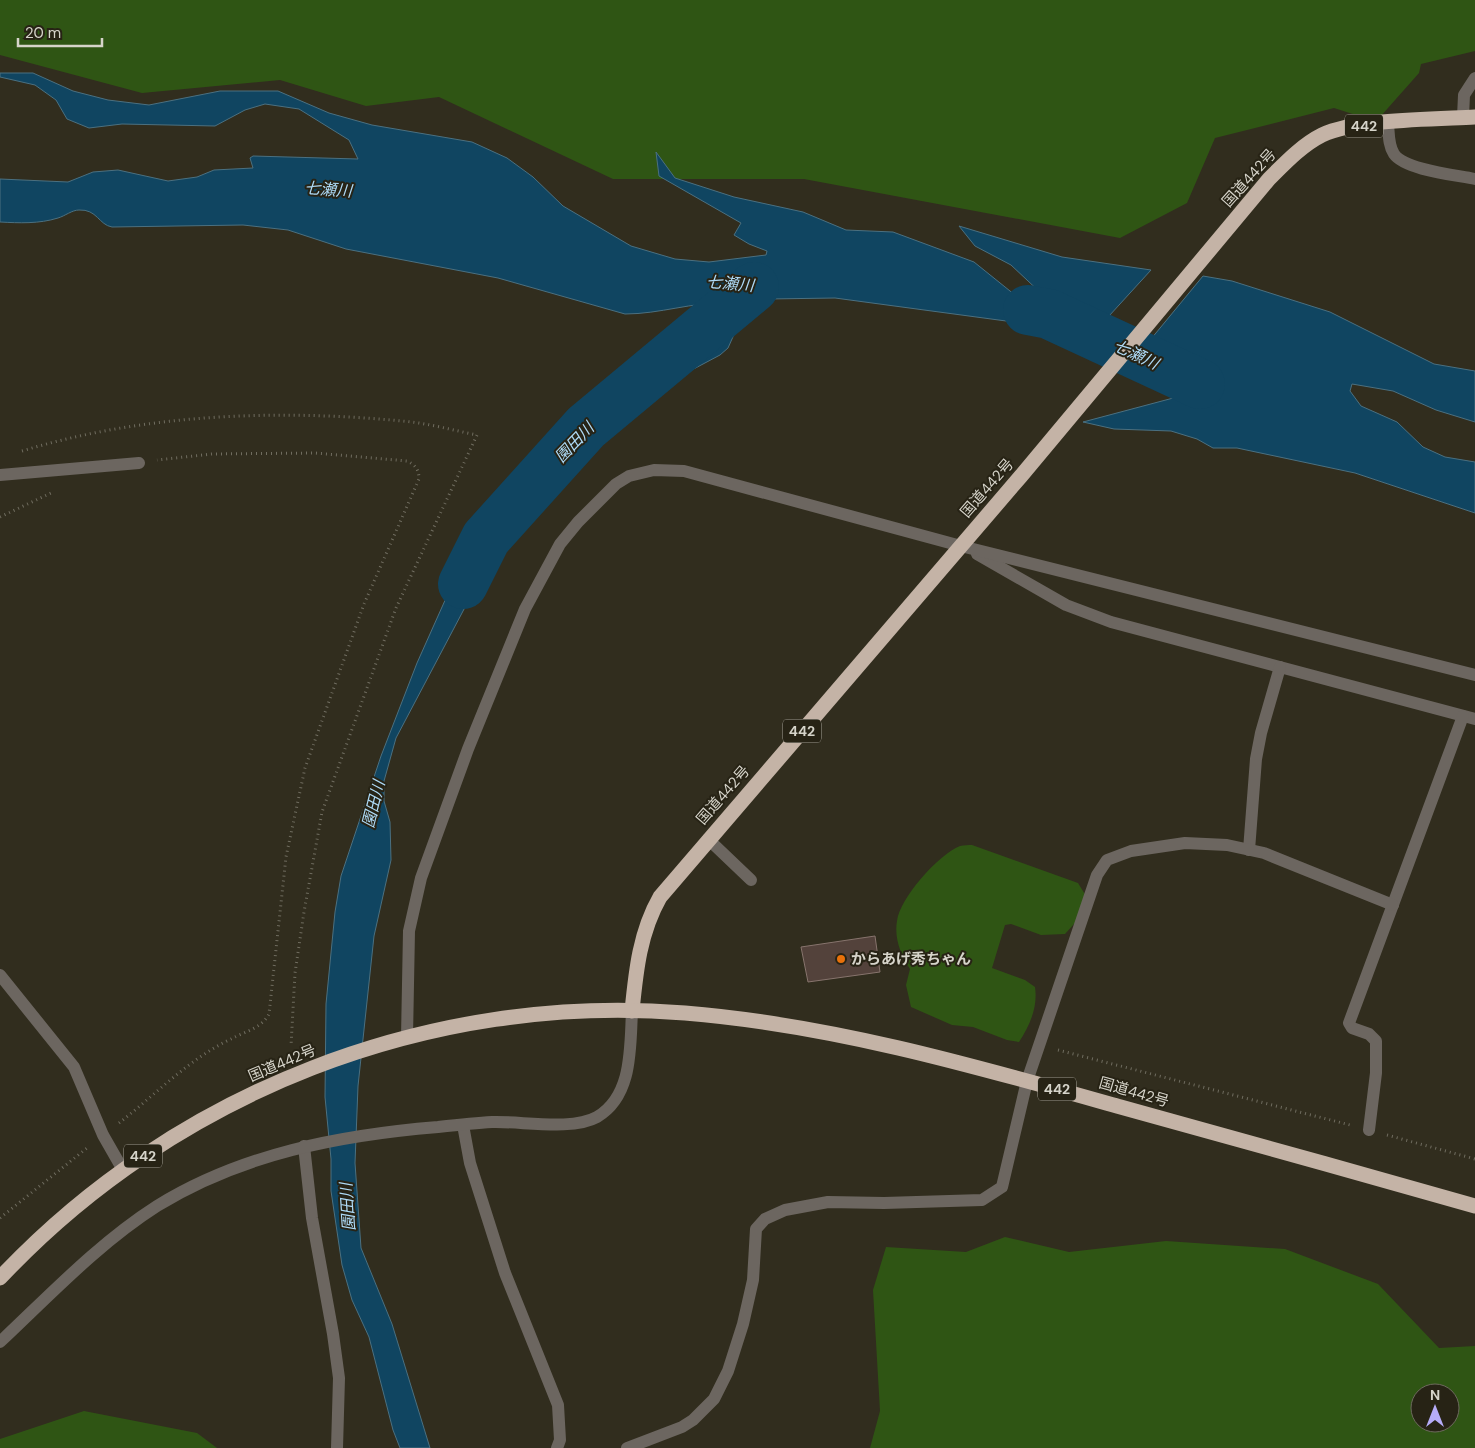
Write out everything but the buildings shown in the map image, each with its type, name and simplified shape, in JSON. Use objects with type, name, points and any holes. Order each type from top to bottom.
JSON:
[{"type":"highway","name":"国道442号","points":[[632,1010],[642,940],[652,911],[669,885],[1021,476],[1269,179],[1288,160],[1322,135],[1351,127],[1469,117]]},
{"type":"highway","name":"国道442号","points":[[0,1278],[58,1221],[123,1170],[202,1120],[249,1095],[309,1070],[407,1037],[459,1024],[505,1017],[572,1012],[632,1010],[687,1013],[785,1026],[890,1046],[1027,1081],[1475,1206]]},
{"type":"street","points":[[1469,117],[1464,94],[1475,78]]},
{"type":"street","points":[[1388,123],[1391,148],[1400,160],[1422,168],[1475,179]]},
{"type":"street","points":[[0,475],[139,463]]},
{"type":"street","points":[[407,1037],[408,948],[414,908],[421,878],[461,768],[526,609],[546,568],[560,544],[578,522],[616,484],[629,476],[654,470],[684,471],[961,546],[1475,675]]},
{"type":"street","points":[[961,546],[1066,605],[1111,622],[1469,717],[1392,905],[1349,1023],[1352,1028],[1369,1034],[1376,1041],[1378,1049],[1369,1130]]},
{"type":"street","points":[[1248,850],[1256,759],[1261,733],[1280,667]]},
{"type":"street","points":[[708,839],[751,880]]},
{"type":"street","points":[[627,1448],[693,1420],[706,1409],[722,1386],[736,1349],[747,1308],[753,1280],[756,1233],[760,1223],[772,1214],[828,1202],[930,1203],[982,1200],[1002,1187],[1027,1081],[1038,1045],[1097,875],[1106,860],[1131,850],[1185,843],[1226,845],[1264,853],[1392,905]]},
{"type":"street","points":[[0,976],[74,1067],[103,1135],[123,1170]]},
{"type":"street","points":[[0,1342],[119,1235],[156,1207],[236,1169],[304,1146],[406,1129],[535,1122],[566,1125],[588,1121],[606,1111],[622,1088],[628,1071],[632,1010]]},
{"type":"street","points":[[463,1125],[470,1163],[505,1273],[558,1405],[560,1440],[557,1448]]},
{"type":"street","points":[[304,1146],[312,1218],[334,1334],[339,1378],[337,1448]]},
{"type":"path","points":[[20,451],[66,437],[167,422],[226,417],[291,416],[404,421],[477,435],[396,608],[322,812],[295,973],[291,1046]]},
{"type":"path","points":[[0,1218],[196,1061],[228,1040],[260,1025],[269,1014],[286,857],[305,768],[354,629],[383,556],[419,479],[419,472],[416,467],[407,461],[315,453],[212,454],[172,457],[139,463]]},
{"type":"path","points":[[0,517],[57,490]]},
{"type":"path","points":[[1038,1045],[1475,1159]]},
{"type":"green space","points":[[0,0],[1475,0],[1475,51],[1421,64],[1419,73],[1380,117],[1359,116],[1334,108],[1215,138],[1187,203],[1120,238],[804,179],[613,179],[439,97],[366,106],[280,80],[142,93],[0,55]]},
{"type":"green space","points":[[972,845],[1078,883],[1086,896],[1083,914],[1065,934],[1041,935],[1011,924],[1005,925],[992,968],[1025,980],[1035,987],[1036,994],[1032,1016],[1019,1042],[1007,1040],[973,1027],[952,1025],[911,1007],[906,985],[910,969],[901,953],[896,934],[900,912],[905,901],[921,878],[941,858],[960,846]]},
{"type":"green space","points":[[1005,1237],[1069,1252],[1166,1241],[1285,1249],[1378,1284],[1439,1348],[1475,1346],[1475,1448],[870,1448],[880,1411],[873,1290],[886,1247],[966,1252]]},
{"type":"green space","points":[[84,1411],[197,1433],[217,1448],[0,1448],[0,1439]]},
{"type":"water","points":[[0,73],[33,73],[73,91],[108,100],[149,105],[220,91],[278,91],[329,113],[372,125],[472,142],[507,158],[533,177],[563,206],[631,246],[675,259],[709,262],[766,255],[767,251],[749,244],[734,235],[741,223],[659,176],[656,152],[675,178],[734,197],[803,212],[846,230],[893,232],[974,262],[1015,295],[1044,296],[1011,265],[975,246],[959,226],[1062,257],[1151,270],[1088,339],[1006,321],[835,298],[768,299],[751,305],[744,312],[728,348],[720,355],[671,381],[642,390],[601,420],[578,447],[559,480],[513,542],[492,565],[472,594],[396,738],[384,781],[384,801],[390,822],[391,860],[374,936],[358,1086],[355,1163],[361,1248],[392,1324],[430,1448],[400,1448],[393,1430],[369,1337],[352,1300],[342,1265],[331,1191],[331,1159],[325,1097],[326,1004],[335,912],[341,876],[381,756],[417,663],[459,569],[475,540],[486,530],[513,520],[522,514],[552,458],[584,412],[603,394],[663,371],[707,343],[724,316],[726,303],[701,304],[625,314],[498,278],[346,249],[288,230],[243,225],[112,227],[85,210],[74,211],[58,218],[44,221],[0,222],[0,179],[68,182],[93,172],[118,170],[168,181],[197,177],[214,170],[253,168],[250,158],[253,156],[358,159],[349,140],[299,109],[265,104],[245,110],[215,126],[122,124],[89,128],[67,119],[56,100],[35,85],[0,77]]},
{"type":"water","points":[[1203,276],[1232,281],[1330,312],[1434,364],[1475,371],[1475,422],[1436,410],[1393,391],[1352,384],[1350,391],[1361,406],[1397,422],[1423,447],[1445,457],[1475,462],[1475,513],[1355,473],[1237,448],[1213,448],[1197,439],[1171,431],[1114,429],[1083,422],[1177,397],[1187,390],[1175,379],[1132,362]]},
{"type":"waterway","name":"園田川","points":[[463,584],[486,538],[586,427],[754,287]]},
{"type":"waterway","name":"七瀬川","points":[[1028,310],[1049,314],[1200,384]]},
{"type":"place","name":"からあげ秀ちゃん","points":[[841,959]]}]
